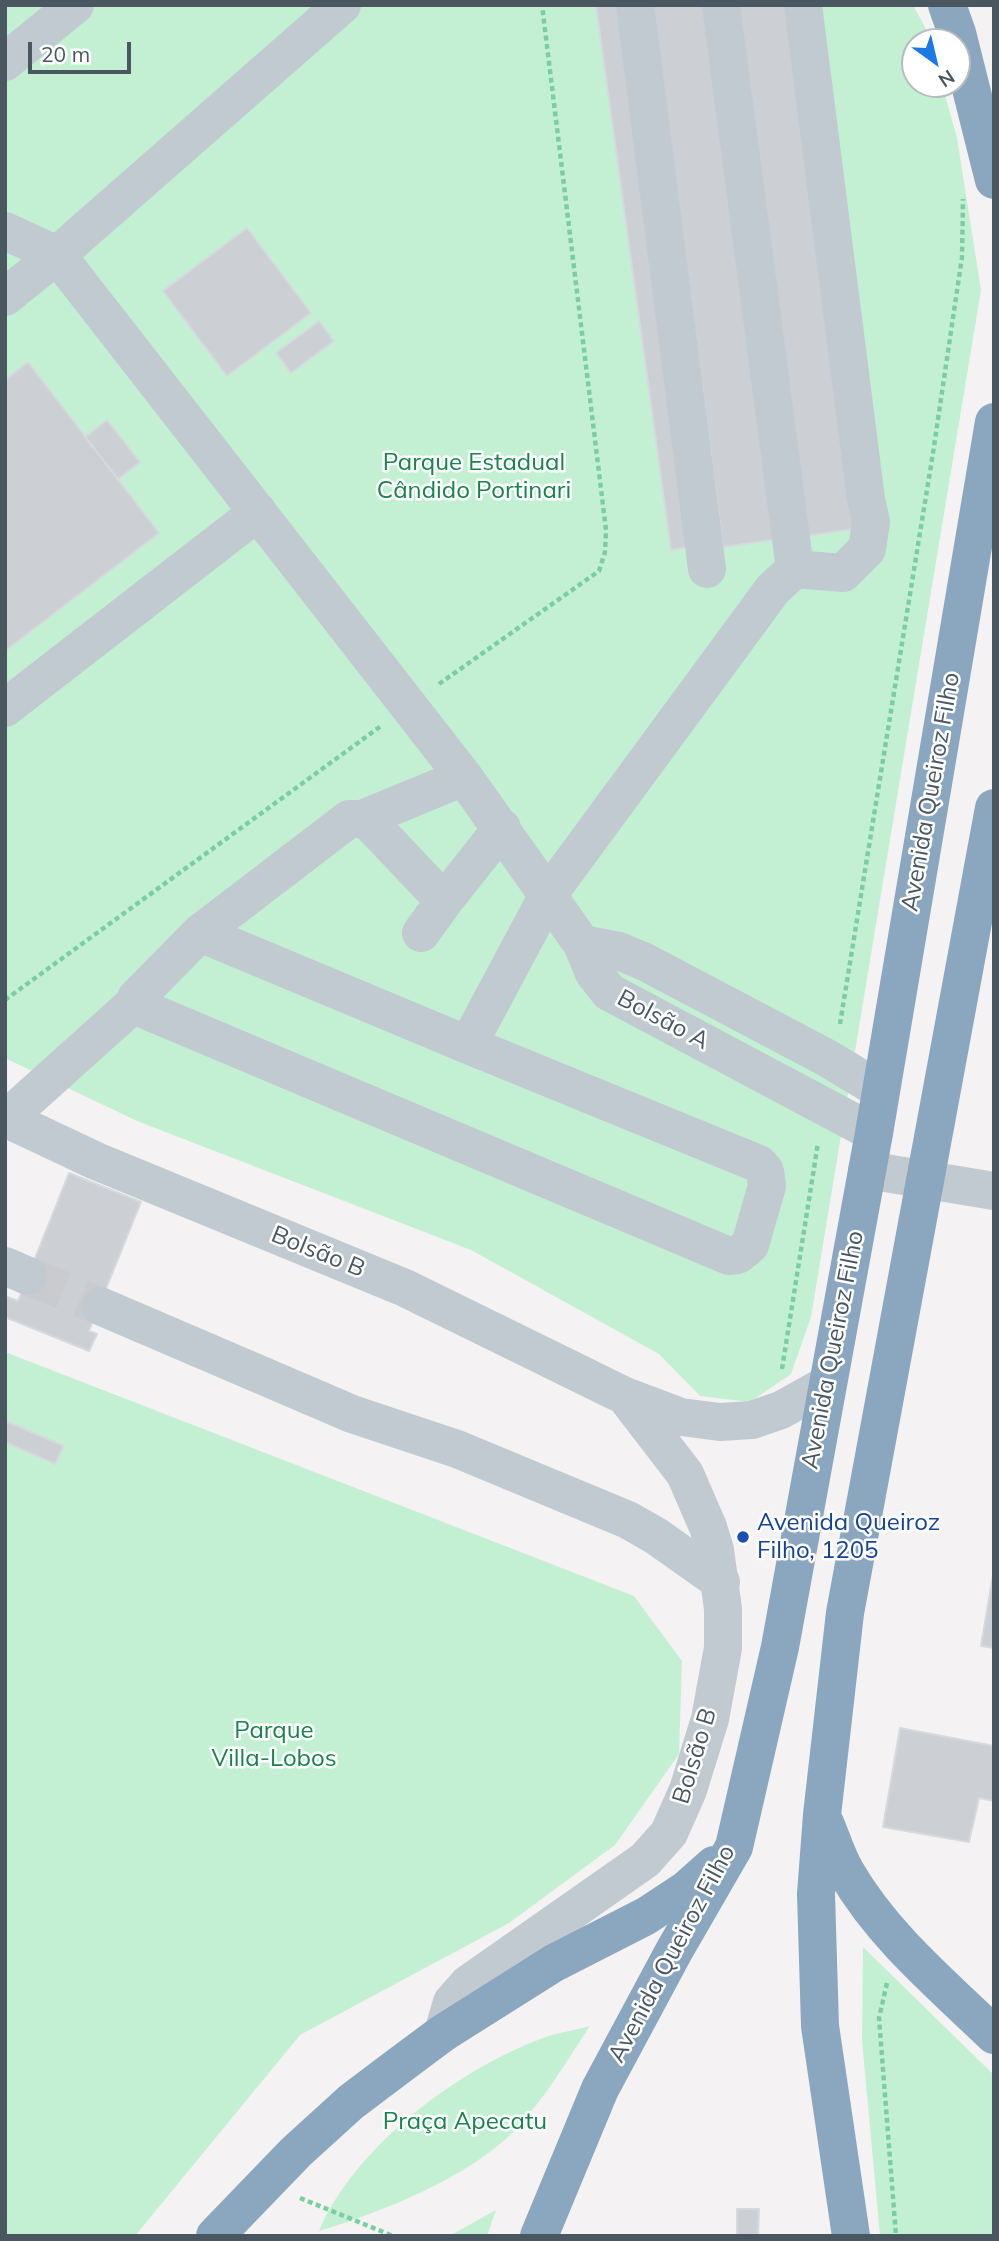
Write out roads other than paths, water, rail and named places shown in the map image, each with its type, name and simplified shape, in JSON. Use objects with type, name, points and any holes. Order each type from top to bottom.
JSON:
[{"type":"highway","points":[[947,5],[957,33],[979,188]]},
{"type":"highway","name":"Avenida Queiroz Filho","points":[[539,2236],[600,2089],[674,1951],[734,1847],[780,1647],[874,1133],[994,422]]},
{"type":"highway","points":[[851,2236],[820,2026],[816,1894],[822,1815],[845,1613],[994,808]]},
{"type":"highway","points":[[822,1815],[845,1870],[867,1905],[897,1942],[994,2035]]},
{"type":"highway","points":[[215,2236],[296,2152],[351,2102],[443,2033],[554,1963],[646,1916],[687,1889],[734,1847]]},
{"type":"street","points":[[5,62],[75,5]]},
{"type":"street","points":[[5,297],[57,255],[342,5]]},
{"type":"street","points":[[635,5],[707,569]]},
{"type":"street","points":[[721,5],[794,569]]},
{"type":"street","points":[[468,1045],[548,895],[774,589],[794,569],[843,573],[867,549],[871,522],[803,5]]},
{"type":"street","points":[[5,231],[57,255],[464,777],[582,944]]},
{"type":"street","points":[[5,708],[258,512]]},
{"type":"street","points":[[6,1118],[137,1001],[136,998],[200,933],[349,819],[362,819],[464,777]]},
{"type":"street","points":[[362,819],[371,824],[444,901]]},
{"type":"street","points":[[421,933],[502,828]]},
{"type":"street","points":[[137,1001],[143,1009],[729,1256],[738,1255],[750,1245],[767,1186],[765,1171],[759,1164],[200,933]]},
{"type":"street","name":"Bolsão A","points":[[582,944],[618,951],[645,961],[834,1062],[880,1090]]},
{"type":"street","name":"Bolsão A","points":[[582,944],[594,973],[609,992],[874,1133]]},
{"type":"street","name":"Bolsão B","points":[[6,1118],[108,1166],[405,1288],[625,1396],[681,1417],[720,1422],[752,1420],[781,1410],[826,1385]]},
{"type":"street","points":[[867,1170],[994,1191]]},
{"type":"street","points":[[100,1306],[352,1414],[457,1449],[628,1520],[656,1536],[721,1582]]},
{"type":"street","name":"Bolsão B","points":[[443,2033],[452,2002],[468,1984],[645,1860],[669,1833],[688,1790],[709,1718],[723,1648],[721,1582],[708,1527],[685,1474],[625,1396]]},
{"type":"tunnel","points":[[28,1276],[100,1306]]},
{"type":"place","name":"Avenida Queiroz Filho, 1205","points":[[743,1537]]},
{"type":"park label","name":"Parque Estadual Cândido Portinari","points":[[474,477]]},
{"type":"park label","name":"Parque Villa-Lobos","points":[[274,1745]]},
{"type":"park label","name":"Praça Apecatu","points":[[465,2122]]}]
